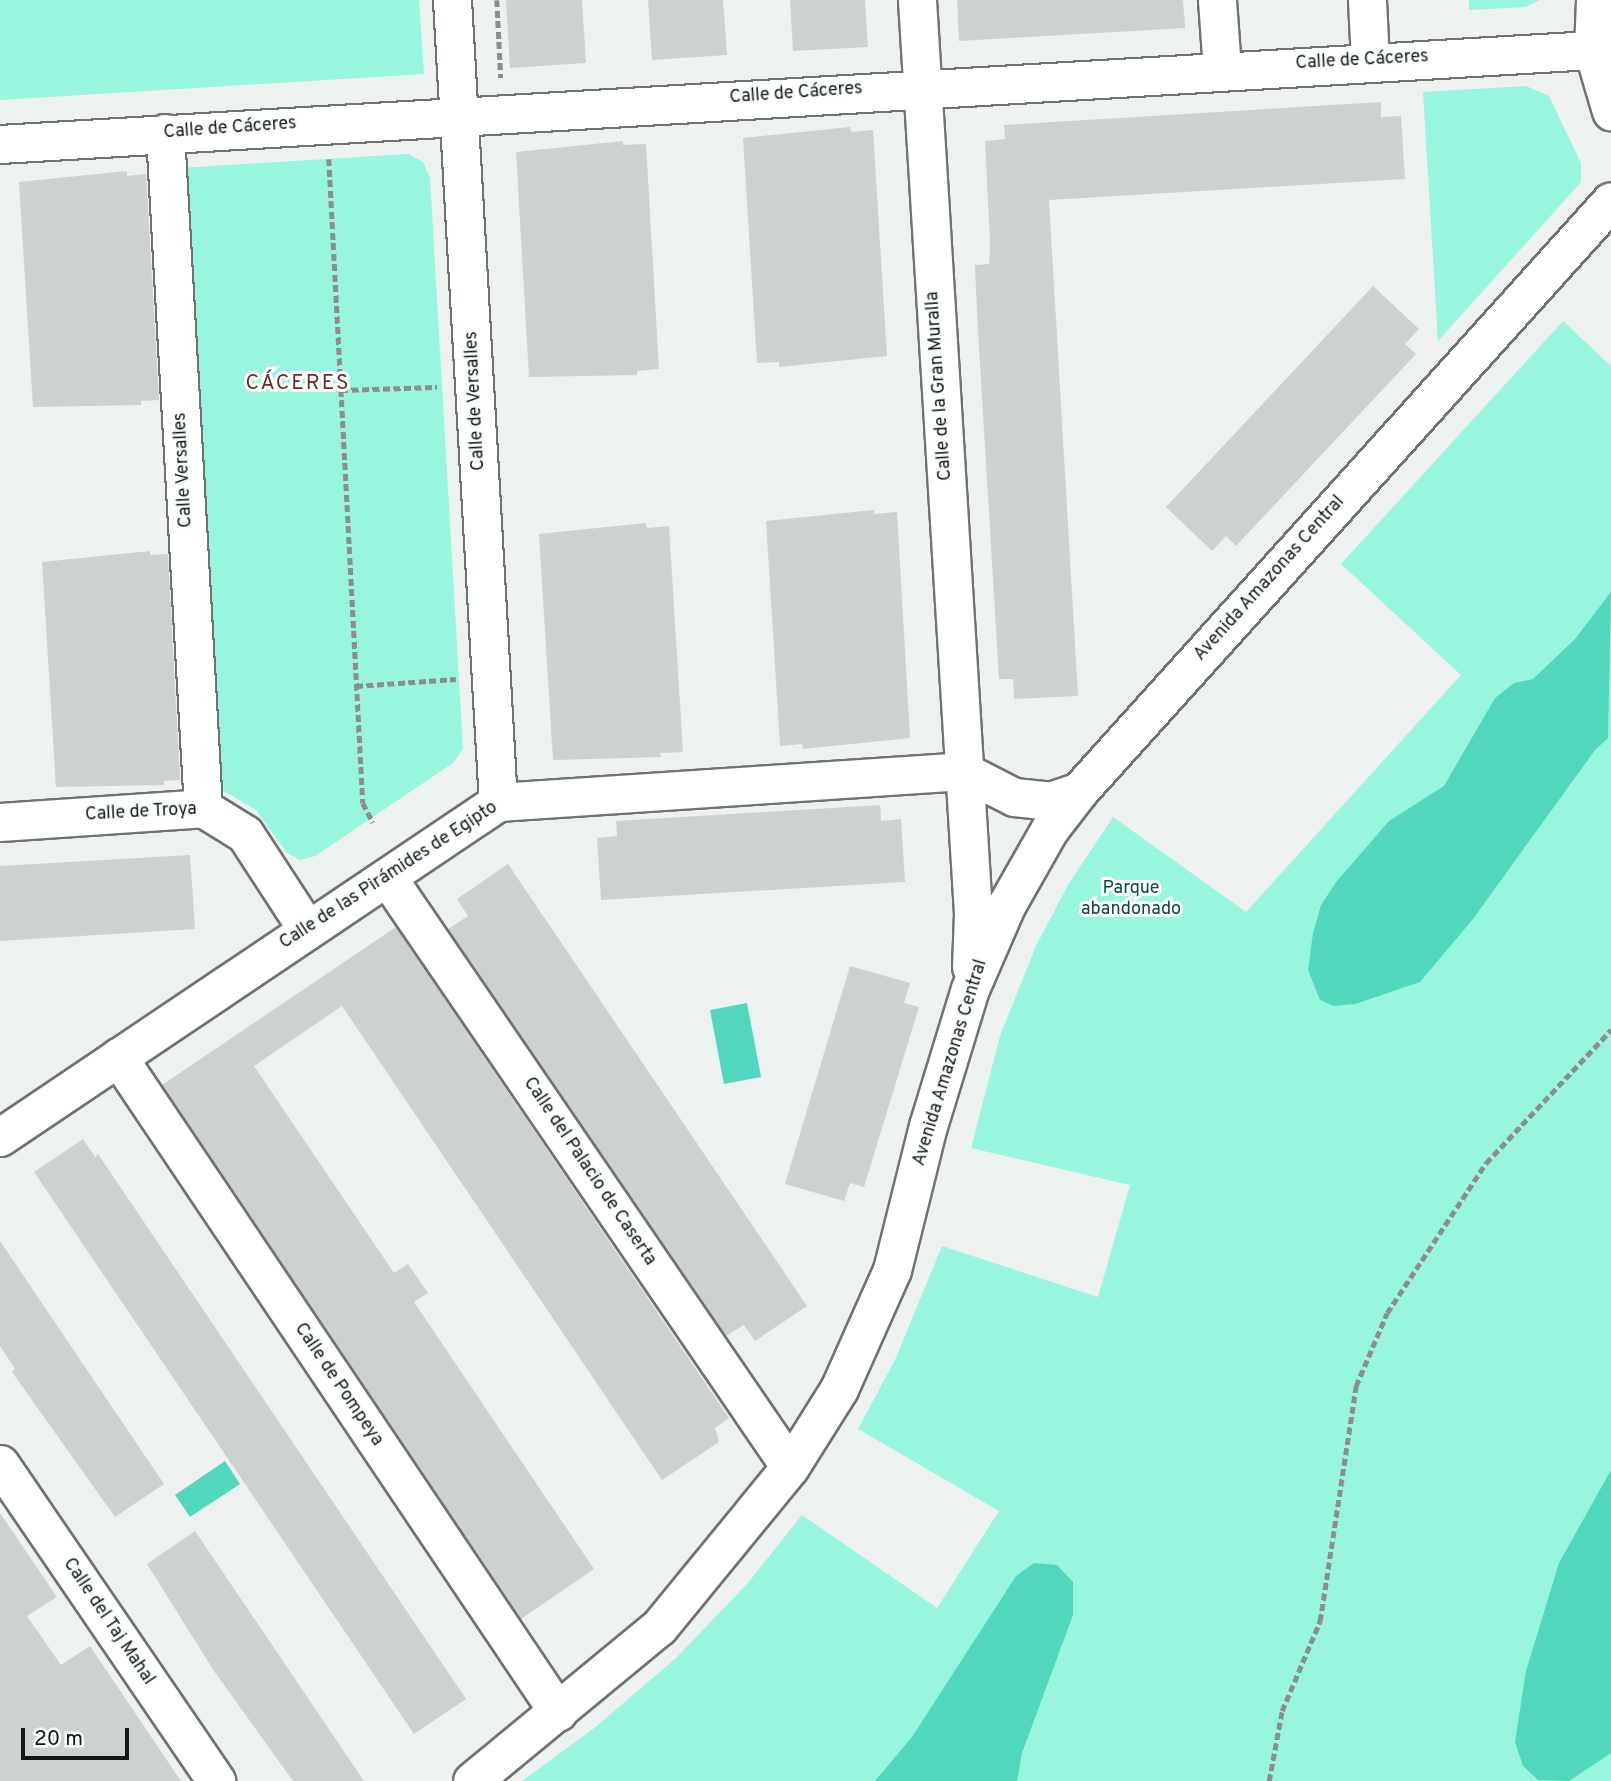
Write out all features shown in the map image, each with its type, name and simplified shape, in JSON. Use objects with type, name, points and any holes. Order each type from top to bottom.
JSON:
[{"type":"street","name":"Calle de Versalles","points":[[452,0],[498,802]]},
{"type":"street","name":"Calle de la Gran Muralla","points":[[917,0],[972,913],[970,989]]},
{"type":"street","points":[[1217,0],[1222,69]]},
{"type":"street","points":[[1367,0],[1370,61]]},
{"type":"street","points":[[1595,0],[1593,50],[1611,111]]},
{"type":"street","name":"Calle de Cáceres","points":[[0,144],[1222,69],[1593,50]]},
{"type":"street","name":"Calle Versalles","points":[[165,132],[203,808]]},
{"type":"street","name":"Avenida Amazonas Central","points":[[472,1781],[659,1627],[790,1467],[839,1389],[892,1270],[928,1126],[970,989],[1027,867],[1079,791],[1611,201]]},
{"type":"street","points":[[964,771],[1014,797],[1050,801],[1079,791]]},
{"type":"street","name":"Calle de las Pirámides de Egipto","points":[[0,1137],[498,802],[964,771]]},
{"type":"street","name":"Calle de Troya","points":[[0,822],[203,808],[246,834],[307,929]]},
{"type":"street","name":"Calle del Palacio de Caserta","points":[[387,877],[790,1467]]},
{"type":"street","name":"Calle de Pompeya","points":[[118,1057],[558,1712]]},
{"type":"street","name":"Calle del Taj Mahal","points":[[0,1464],[216,1781]]},
{"type":"path","points":[[497,0],[501,82]]},
{"type":"path","points":[[328,148],[363,803],[373,823]]},
{"type":"path","points":[[341,390],[449,386]]},
{"type":"path","points":[[356,686],[467,678]]},
{"type":"path","points":[[1269,1781],[1282,1711],[1320,1621],[1356,1386],[1387,1313],[1486,1163],[1611,1030]]},
{"type":"green space","points":[[0,0],[419,0],[424,74],[0,100]]},
{"type":"green space","points":[[1469,0],[1540,0],[1525,7],[1469,10]]},
{"type":"green space","points":[[1526,86],[1549,96],[1581,163],[1581,182],[1438,341],[1423,92]]},
{"type":"green space","points":[[408,154],[423,162],[430,178],[463,749],[453,763],[315,856],[300,860],[287,853],[256,810],[217,787],[180,168]]},
{"type":"green space","name":"Parque abandonado","points":[[1563,321],[1611,366],[1611,1781],[522,1781],[593,1729],[676,1658],[748,1583],[802,1515],[937,1608],[999,1511],[858,1429],[895,1360],[942,1246],[1098,1297],[1130,1185],[971,1148],[1000,1036],[1036,946],[1068,885],[1113,817],[1246,912],[1461,675],[1341,564]]},
{"type":"shaded area","points":[[1611,592],[1608,738],[1595,750],[1473,919],[1420,982],[1355,1004],[1334,1006],[1320,1000],[1308,970],[1313,933],[1321,905],[1337,881],[1389,821],[1444,786],[1495,698],[1514,683],[1533,679],[1575,639]]},
{"type":"shaded area","points":[[747,1003],[761,1077],[724,1084],[710,1010]]},
{"type":"shaded area","points":[[225,1461],[240,1484],[190,1517],[175,1495]]},
{"type":"shaded area","points":[[1611,1470],[1611,1753],[1569,1781],[1538,1780],[1523,1766],[1515,1742],[1526,1671],[1559,1563]]},
{"type":"shaded area","points":[[1034,1563],[1057,1565],[1073,1582],[1073,1615],[1022,1753],[1017,1781],[875,1781],[912,1737],[1016,1576]]},
{"type":"building","points":[[506,0],[582,0],[586,63],[510,68]]},
{"type":"building","points":[[648,0],[723,0],[727,55],[652,60]]},
{"type":"building","points":[[790,0],[865,0],[868,47],[793,51]]},
{"type":"building","points":[[957,0],[1183,0],[1185,28],[959,41]]},
{"type":"building","points":[[1381,102],[1381,117],[1401,116],[1405,179],[1049,200],[1078,696],[1014,699],[1013,679],[999,679],[977,314],[975,265],[989,264],[990,244],[985,141],[1005,139],[1004,125]]},
{"type":"building","points":[[850,127],[851,132],[873,130],[887,356],[779,367],[779,362],[757,363],[743,138]]},
{"type":"building","points":[[623,141],[623,145],[646,144],[659,369],[637,371],[637,375],[529,377],[516,152]]},
{"type":"building","points":[[127,171],[127,176],[146,174],[159,400],[141,401],[141,405],[33,407],[19,182]]},
{"type":"building","points":[[1373,286],[1419,329],[1405,344],[1416,354],[1236,546],[1226,536],[1212,551],[1166,507]]},
{"type":"building","points":[[874,510],[874,514],[897,512],[910,738],[803,749],[802,744],[780,746],[766,521]]},
{"type":"building","points":[[646,523],[647,528],[669,526],[683,752],[660,753],[661,757],[553,760],[539,534]]},
{"type":"building","points":[[150,551],[150,555],[168,554],[180,780],[164,781],[164,785],[56,787],[42,562]]},
{"type":"building","points":[[880,805],[881,821],[901,819],[905,882],[601,900],[597,838],[617,836],[616,821]]},
{"type":"building","points":[[190,855],[195,929],[0,941],[0,866]]},
{"type":"building","points":[[508,864],[807,1306],[755,1341],[744,1325],[726,1336],[448,929],[468,916],[457,899]]},
{"type":"building","points":[[396,927],[729,1418],[715,1428],[719,1442],[662,1480],[342,1006],[254,1066],[394,1273],[408,1264],[428,1293],[414,1302],[594,1569],[521,1619],[162,1085]]},
{"type":"building","points":[[850,966],[910,983],[904,1003],[919,1007],[864,1187],[850,1183],[844,1201],[785,1184]]},
{"type":"building","points":[[83,1139],[95,1157],[98,1154],[466,1699],[414,1734],[34,1172]]},
{"type":"building","points":[[0,1241],[164,1484],[115,1517],[12,1372],[15,1369],[0,1346]]},
{"type":"building","points":[[0,1513],[57,1597],[27,1616],[61,1665],[90,1646],[181,1781],[0,1781]]},
{"type":"building","points":[[195,1531],[364,1781],[293,1781],[214,1671],[147,1564]]},
{"type":"district","name":"CÁCERES","points":[[298,384]]}]
